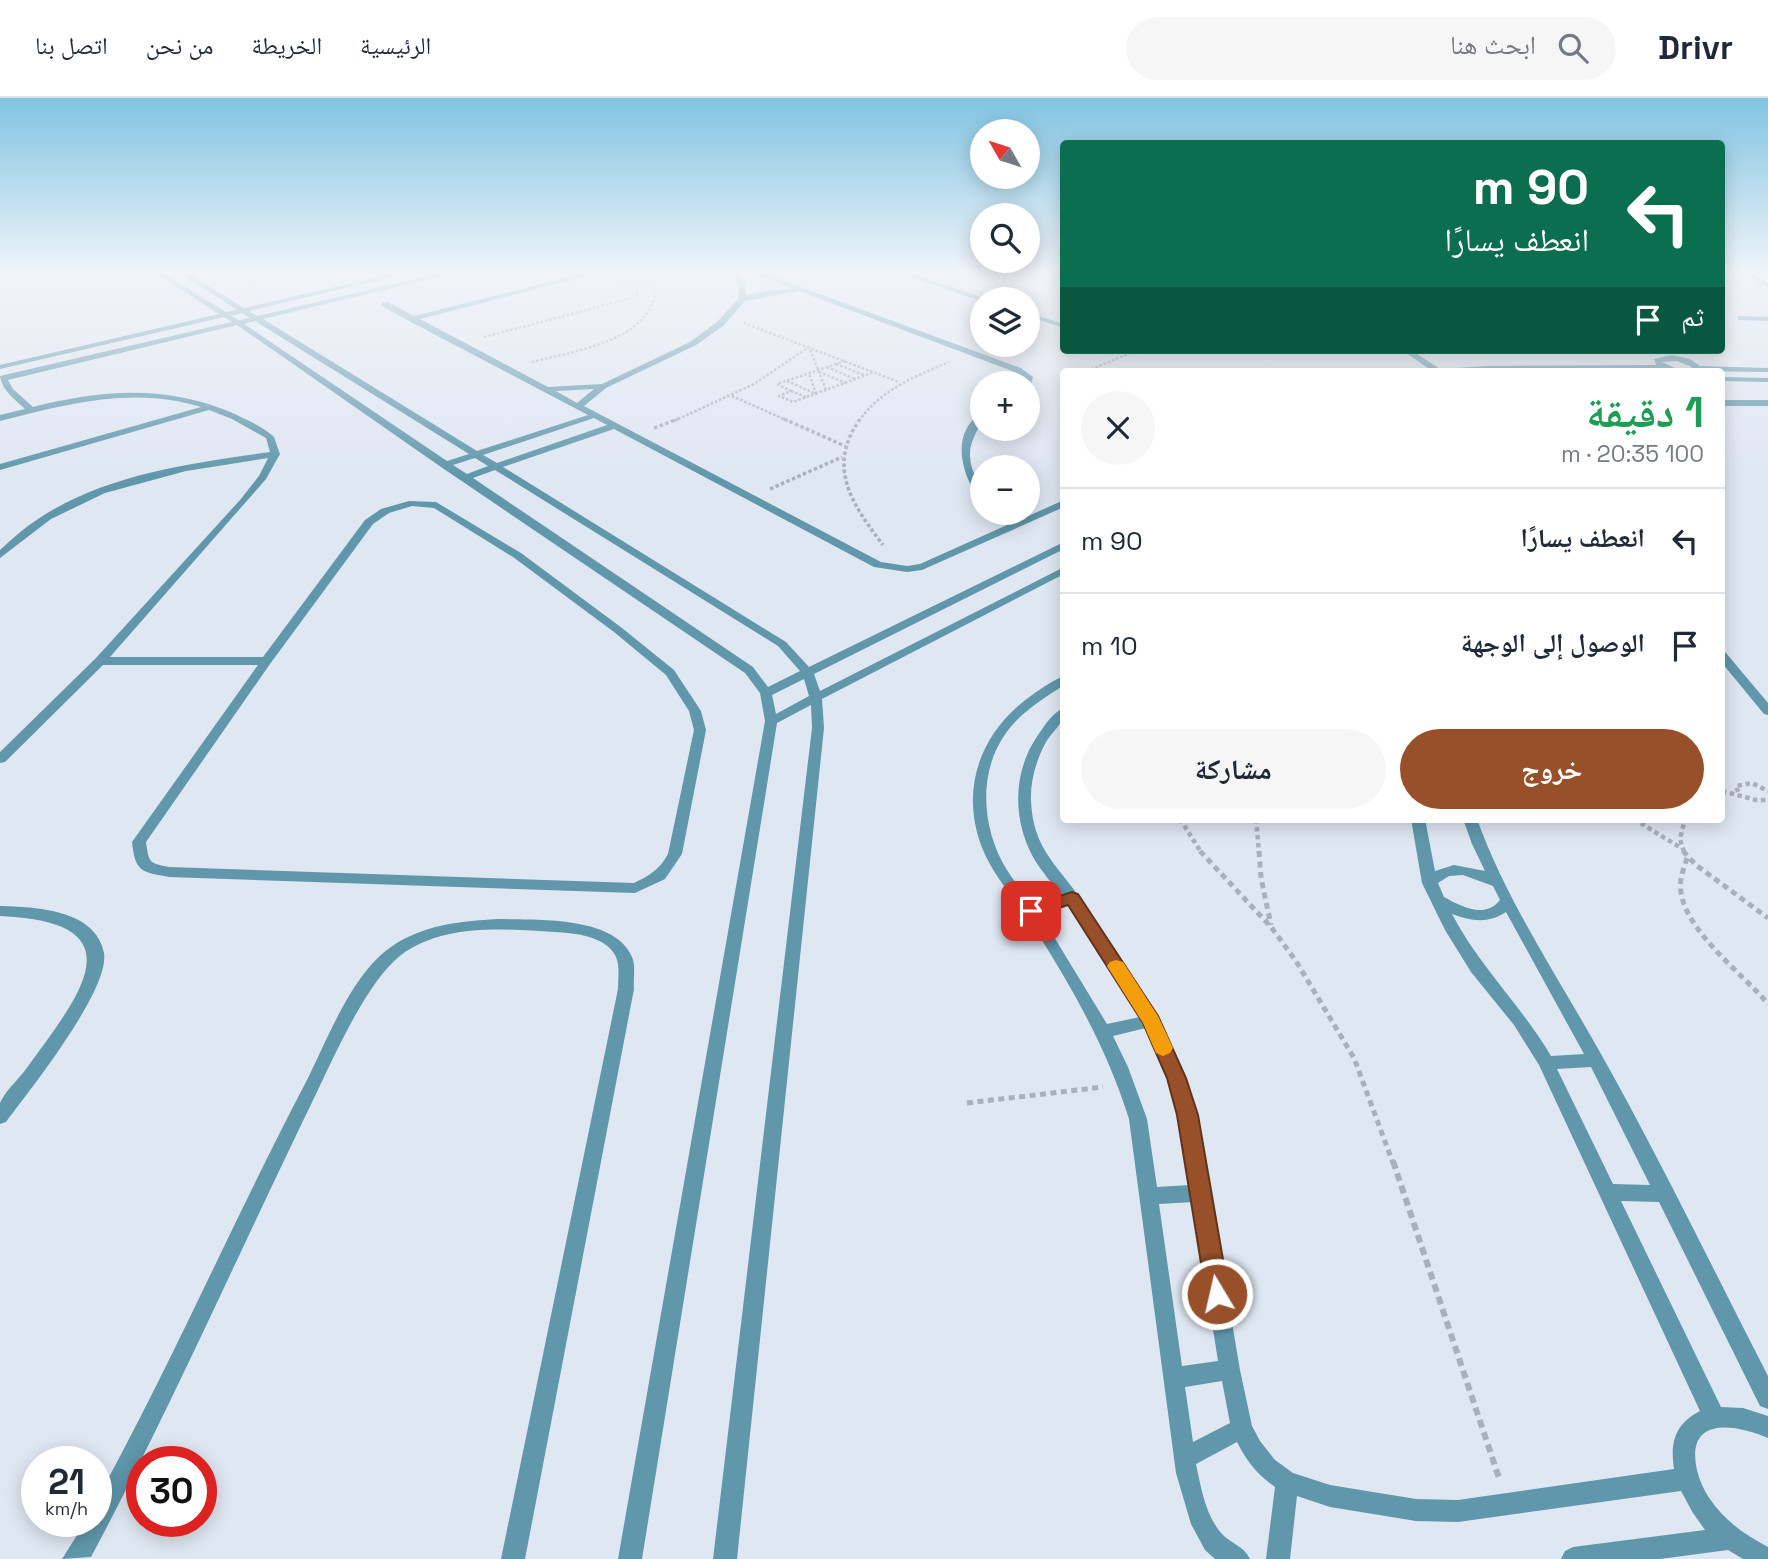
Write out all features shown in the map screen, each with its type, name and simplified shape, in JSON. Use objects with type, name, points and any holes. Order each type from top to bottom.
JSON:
[{"type":"street","points":[[0,367],[117,340]]},
{"type":"street","points":[[31,410],[1,379],[151,340]]},
{"type":"street","points":[[272,340],[444,465],[749,670],[766,693],[771,721],[630,1559]]},
{"type":"street","points":[[294,340],[782,644],[808,672],[818,696],[818,728],[725,1559]]},
{"type":"street","points":[[452,340],[878,565],[907,569],[935,562],[1060,505]]},
{"type":"street","points":[[578,407],[587,397],[608,384],[697,340]]},
{"type":"street","points":[[938,340],[970,352]]},
{"type":"street","points":[[1412,354],[1435,368]]},
{"type":"street","points":[[1662,354],[1667,358]]},
{"type":"street","points":[[983,357],[1020,371]]},
{"type":"street","points":[[1668,368],[1657,361],[1667,358],[1685,360],[1694,368]]},
{"type":"street","points":[[1725,370],[1768,370]]},
{"type":"street","points":[[1725,379],[1768,380]]},
{"type":"street","points":[[544,389],[570,390],[608,384]]},
{"type":"street","points":[[0,418],[76,399],[128,392],[186,398],[212,406],[270,437],[275,454],[263,477],[100,661],[0,758]]},
{"type":"street","points":[[1725,393],[1768,394]]},
{"type":"street","points":[[1725,403],[1768,403]]},
{"type":"street","points":[[0,467],[212,406]]},
{"type":"street","points":[[444,465],[593,416]]},
{"type":"street","points":[[464,478],[613,426]]},
{"type":"street","points":[[970,432],[964,449],[970,478]]},
{"type":"street","points":[[0,555],[45,519],[111,486],[180,467],[275,454]]},
{"type":"street","points":[[412,503],[436,505],[517,555],[618,630],[670,673],[695,711],[700,730],[698,743],[675,854],[668,870],[656,880],[635,888],[169,872],[148,868],[141,860],[139,842],[266,661],[369,522],[396,507],[412,503]]},
{"type":"street","points":[[766,693],[1060,547]]},
{"type":"street","points":[[771,721],[1060,572]]},
{"type":"street","points":[[1725,659],[1768,711]]},
{"type":"street","points":[[100,661],[266,661]]},
{"type":"street","points":[[1060,682],[1015,714],[994,739],[982,768],[977,800],[983,835],[994,858],[1031,911],[1105,1031],[1128,1085],[1138,1119],[1184,1458],[1193,1504],[1201,1524],[1214,1542],[1238,1559]]},
{"type":"street","points":[[1043,693],[1060,701]]},
{"type":"street","points":[[1060,716],[1040,739],[1027,765],[1023,794],[1027,825],[1040,858],[1072,898],[1151,1021],[1176,1078],[1188,1115],[1230,1370],[1242,1429],[1251,1449],[1267,1468],[1287,1482],[1340,1498],[1416,1510],[1458,1511],[1686,1479]]},
{"type":"street","points":[[1418,823],[1420,850],[1429,883],[1437,900],[1474,966],[1526,1029],[1546,1063],[1714,1416]]},
{"type":"street","points":[[1472,823],[1533,950],[1597,1060],[1768,1398]]},
{"type":"street","points":[[1429,883],[1437,874],[1450,870],[1483,874],[1499,883]]},
{"type":"street","points":[[1031,911],[1072,898]]},
{"type":"street","points":[[1437,900],[1453,910],[1472,916],[1490,916],[1503,910],[1508,900]]},
{"type":"street","points":[[0,911],[42,913],[72,924],[91,942],[96,953],[97,968],[63,1030],[0,1117]]},
{"type":"street","points":[[74,1559],[83,1549],[127,1469],[254,1201],[353,1007],[382,964],[396,950],[421,938],[456,928],[505,924],[573,927],[612,941],[624,958],[626,989],[513,1559]]},
{"type":"street","points":[[1105,1031],[1151,1021]]},
{"type":"street","points":[[1546,1063],[1597,1060]]},
{"type":"street","points":[[1608,1192],[1664,1194]]},
{"type":"street","points":[[1147,1196],[1201,1193]]},
{"type":"street","points":[[1173,1378],[1230,1370]]},
{"type":"street","points":[[1768,1427],[1738,1417],[1714,1416],[1697,1423],[1686,1437],[1682,1456],[1686,1479],[1703,1510],[1730,1538],[1768,1559]]},
{"type":"street","points":[[1184,1458],[1242,1429]]},
{"type":"street","points":[[1278,1559],[1287,1482]]},
{"type":"street","points":[[1573,1559],[1730,1538]]},
{"type":"path","points":[[459,344],[473,340]]},
{"type":"path","points":[[508,369],[603,340]]},
{"type":"path","points":[[793,340],[900,383]]},
{"type":"path","points":[[809,346],[826,390]]},
{"type":"path","points":[[631,436],[731,396],[768,376],[809,346]]},
{"type":"path","points":[[907,569],[865,525],[852,506],[845,487],[845,446],[861,417],[900,383],[970,354]]},
{"type":"path","points":[[1094,368],[1127,354]]},
{"type":"path","points":[[820,372],[845,360]]},
{"type":"path","points":[[843,366],[852,363]]},
{"type":"path","points":[[836,364],[865,376]]},
{"type":"path","points":[[826,367],[856,379]]},
{"type":"path","points":[[841,373],[850,369]]},
{"type":"path","points":[[806,397],[777,384],[809,373],[833,370]]},
{"type":"path","points":[[820,372],[846,383]]},
{"type":"path","points":[[791,391],[779,396],[793,402],[874,372]]},
{"type":"path","points":[[809,373],[816,394]]},
{"type":"path","points":[[797,377],[811,382]]},
{"type":"path","points":[[827,383],[837,379]]},
{"type":"path","points":[[787,381],[816,394]]},
{"type":"path","points":[[822,381],[835,387]]},
{"type":"path","points":[[800,387],[811,382]]},
{"type":"path","points":[[783,387],[793,384]]},
{"type":"path","points":[[797,393],[807,390]]},
{"type":"path","points":[[731,396],[845,446]]},
{"type":"path","points":[[750,497],[843,457]]},
{"type":"path","points":[[1738,792],[1736,786],[1741,782],[1751,782],[1768,791]]},
{"type":"path","points":[[1725,791],[1738,792],[1756,802],[1768,800]]},
{"type":"path","points":[[1182,823],[1191,841],[1271,927],[1296,961],[1354,1058],[1380,1124],[1508,1504]]},
{"type":"path","points":[[1256,823],[1261,878],[1271,927]]},
{"type":"path","points":[[1640,823],[1681,849],[1688,858],[1732,888],[1768,918]]},
{"type":"path","points":[[1681,849],[1680,836],[1684,823]]},
{"type":"path","points":[[1688,858],[1680,872],[1681,896],[1688,916],[1702,934],[1755,985],[1768,1004]]},
{"type":"path","points":[[967,1102],[1128,1085]]},
{"type":"slow traffic","points":[[1116,966],[1151,1021],[1163,1048]]},
{"type":"route","points":[[1031,911],[1072,898],[1151,1021],[1176,1078],[1188,1115],[1217,1294]]}]
